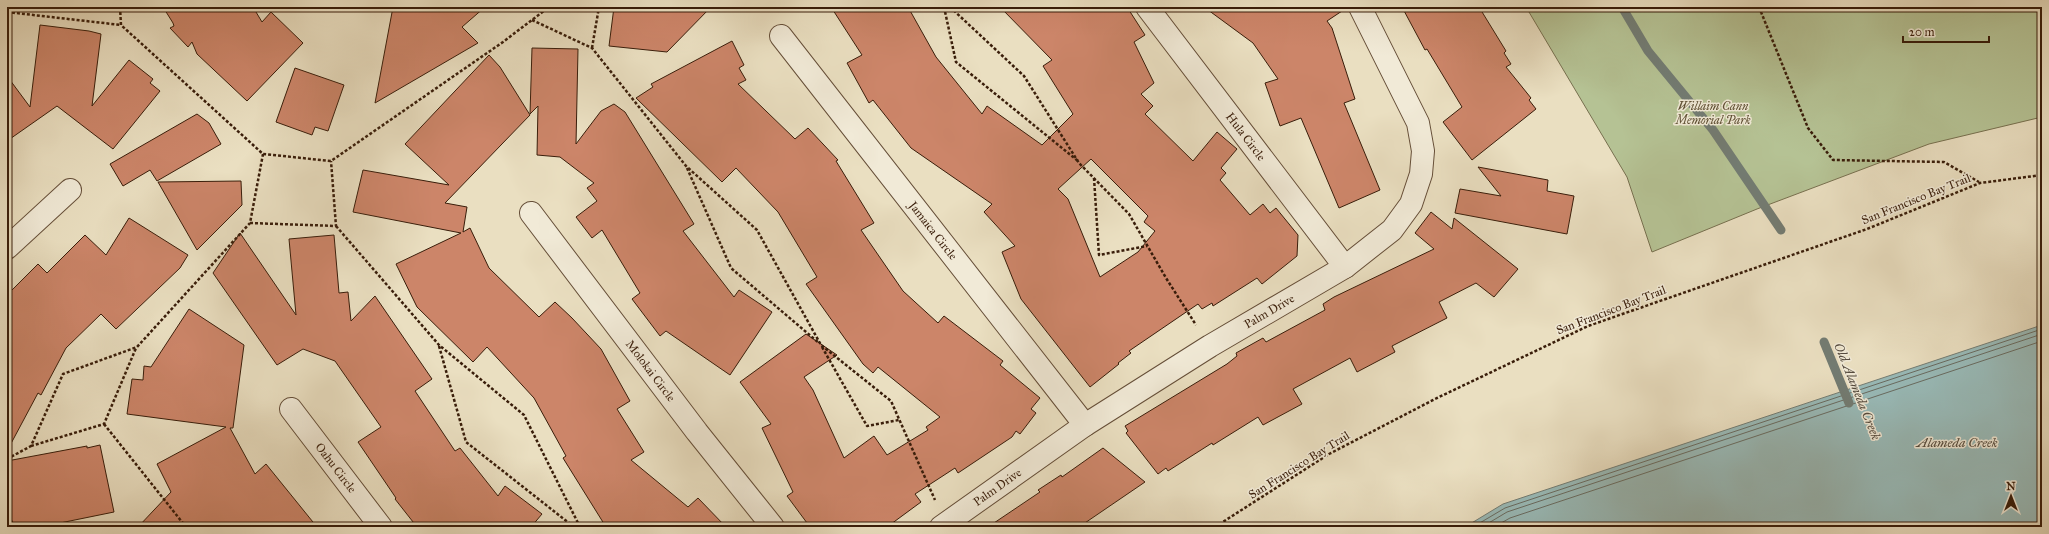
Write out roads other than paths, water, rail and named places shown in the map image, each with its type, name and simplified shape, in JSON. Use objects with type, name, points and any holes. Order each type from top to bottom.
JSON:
[{"type":"street","name":"Hula Circle","points":[[1147,7],[1345,267]]},
{"type":"street","name":"Palm Drive","points":[[943,525],[1085,425],[1210,346],[1345,267],[1392,230],[1411,204],[1421,174],[1423,151],[1418,123],[1360,7]]},
{"type":"street","name":"Jamaica Circle","points":[[781,36],[1085,425]]},
{"type":"street","points":[[7,248],[70,190]]},
{"type":"street","name":"Molokai Circle","points":[[531,213],[697,432],[773,527]]},
{"type":"street","name":"Oahu Circle","points":[[291,409],[381,527]]},
{"type":"water","name":"Alameda Creek","points":[[2042,325],[2042,527],[1465,527],[1503,504]]},
{"type":"waterway","name":"Old Alameda Creek","points":[[1622,7],[1648,51],[1713,130],[1781,230]]},
{"type":"waterway","name":"Old Alameda Creek","points":[[1824,342],[1849,403]]},
{"type":"park label","name":"Willaim Cann Memorial Park","points":[[1713,113]]}]
